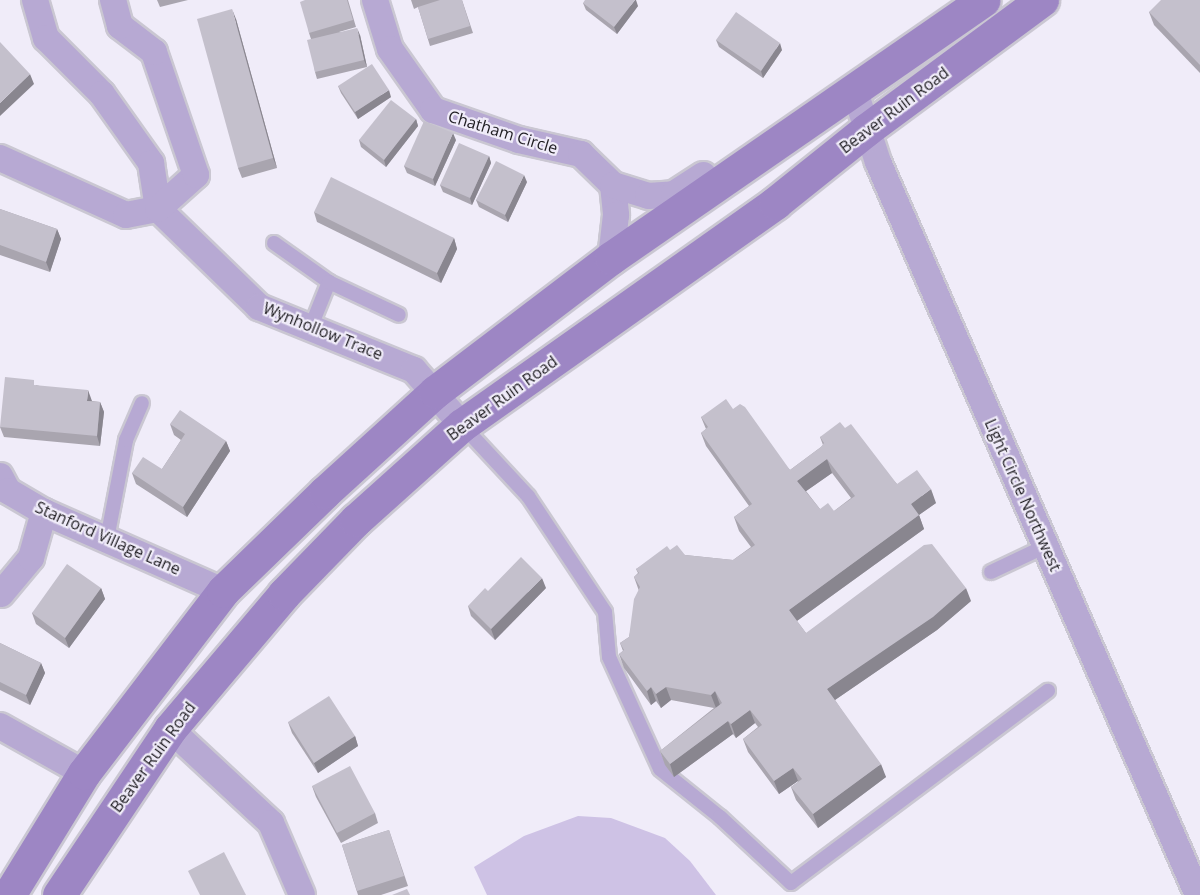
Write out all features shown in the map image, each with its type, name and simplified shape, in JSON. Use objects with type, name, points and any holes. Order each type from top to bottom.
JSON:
[{"type":"main road","name":"Beaver Ruin Road","points":[[59,895],[170,729],[284,594],[356,520],[462,425],[775,203],[866,130],[1042,0]]},
{"type":"main road","points":[[9,895],[84,773],[223,591],[435,392],[611,258],[855,92],[971,4]]},
{"type":"street","points":[[35,0],[46,38],[102,94],[151,162],[158,209]]},
{"type":"street","points":[[0,158],[126,215],[158,209],[196,175],[154,52],[120,26],[113,0]]},
{"type":"street","name":"Chatham Circle","points":[[375,0],[390,49],[433,110],[519,140],[581,154],[613,185]]},
{"type":"street","name":"Light Circle Northwest","points":[[855,92],[866,130],[1198,895]]},
{"type":"street","points":[[611,258],[616,215],[613,185],[648,196],[674,194],[718,165],[737,173]]},
{"type":"street","name":"Wynhollow Trace","points":[[158,209],[259,307],[403,364],[435,392],[462,425]]},
{"type":"street","name":"Stanford Village Lane","points":[[0,476],[8,491],[44,512],[223,591]]},
{"type":"street","points":[[1,594],[31,558],[44,512]]},
{"type":"street","points":[[0,726],[84,773]]},
{"type":"street","points":[[170,729],[271,823],[302,895]]},
{"type":"lane","points":[[274,243],[329,282],[399,315]]},
{"type":"lane","points":[[310,329],[329,282]]},
{"type":"lane","points":[[107,539],[126,440],[142,404]]},
{"type":"lane","points":[[462,425],[528,496],[604,612],[609,657],[660,769],[720,817],[791,883],[1048,691]]},
{"type":"lane","points":[[991,572],[1046,546]]},
{"type":"shaded area","points":[[578,816],[611,818],[665,838],[690,861],[716,895],[487,895],[474,867],[524,836]]},
{"type":"building","points":[[347,0],[353,20],[309,33],[300,2]]},
{"type":"building","points":[[440,0],[462,0],[470,26],[428,39],[418,7]]},
{"type":"building","points":[[585,0],[635,0],[614,27],[583,3]]},
{"type":"building","points":[[1161,0],[1200,0],[1200,65],[1149,12]]},
{"type":"building","points":[[232,9],[273,158],[238,168],[197,19]]},
{"type":"building","points":[[736,12],[780,43],[761,71],[716,40]]},
{"type":"building","points":[[357,28],[364,60],[315,72],[307,40]]},
{"type":"building","points":[[0,42],[30,74],[0,103]]},
{"type":"building","points":[[372,64],[389,90],[355,112],[338,86]]},
{"type":"building","points":[[391,100],[416,119],[384,160],[359,140]]},
{"type":"building","points":[[424,121],[453,133],[433,179],[404,166]]},
{"type":"building","points":[[459,143],[489,156],[470,198],[440,185]]},
{"type":"building","points":[[496,161],[524,175],[505,215],[476,200]]},
{"type":"building","points":[[331,177],[454,238],[437,273],[314,212]]},
{"type":"building","points":[[0,209],[57,229],[46,262],[0,245]]},
{"type":"building","points":[[5,377],[34,380],[34,385],[88,390],[87,401],[100,402],[97,436],[0,427]]},
{"type":"building","points":[[726,399],[733,409],[740,404],[745,407],[790,470],[821,447],[824,443],[820,437],[840,422],[845,428],[851,424],[897,484],[917,470],[931,489],[911,504],[919,515],[789,610],[806,633],[924,545],[932,544],[966,588],[933,617],[827,689],[881,764],[813,814],[791,787],[802,779],[793,768],[774,781],[743,739],[762,725],[750,710],[731,724],[728,721],[670,764],[660,751],[722,703],[715,691],[711,695],[666,687],[656,694],[651,687],[647,691],[619,654],[624,650],[620,643],[629,637],[634,599],[640,587],[634,577],[639,573],[636,569],[667,546],[670,550],[677,545],[685,555],[733,560],[755,545],[734,517],[752,504],[701,433],[708,427],[701,417]],"holes":[[[827,459],[855,496],[834,511],[828,503],[820,509],[797,481]]]},
{"type":"building","points":[[180,410],[226,441],[183,507],[132,473],[143,457],[162,469],[185,434],[170,424]]},
{"type":"building","points":[[521,557],[542,578],[491,629],[468,606],[485,588],[488,591]]},
{"type":"building","points":[[67,564],[101,588],[65,638],[32,613]]},
{"type":"building","points":[[0,643],[41,663],[26,695],[0,682]]},
{"type":"building","points":[[329,696],[355,736],[314,763],[288,722]]},
{"type":"building","points":[[350,766],[375,813],[337,833],[312,786]]},
{"type":"building","points":[[389,830],[404,876],[357,891],[342,845]]},
{"type":"building","points":[[224,852],[246,895],[200,895],[188,871]]},
{"type":"building","points":[[407,889],[410,895],[392,895]]}]
